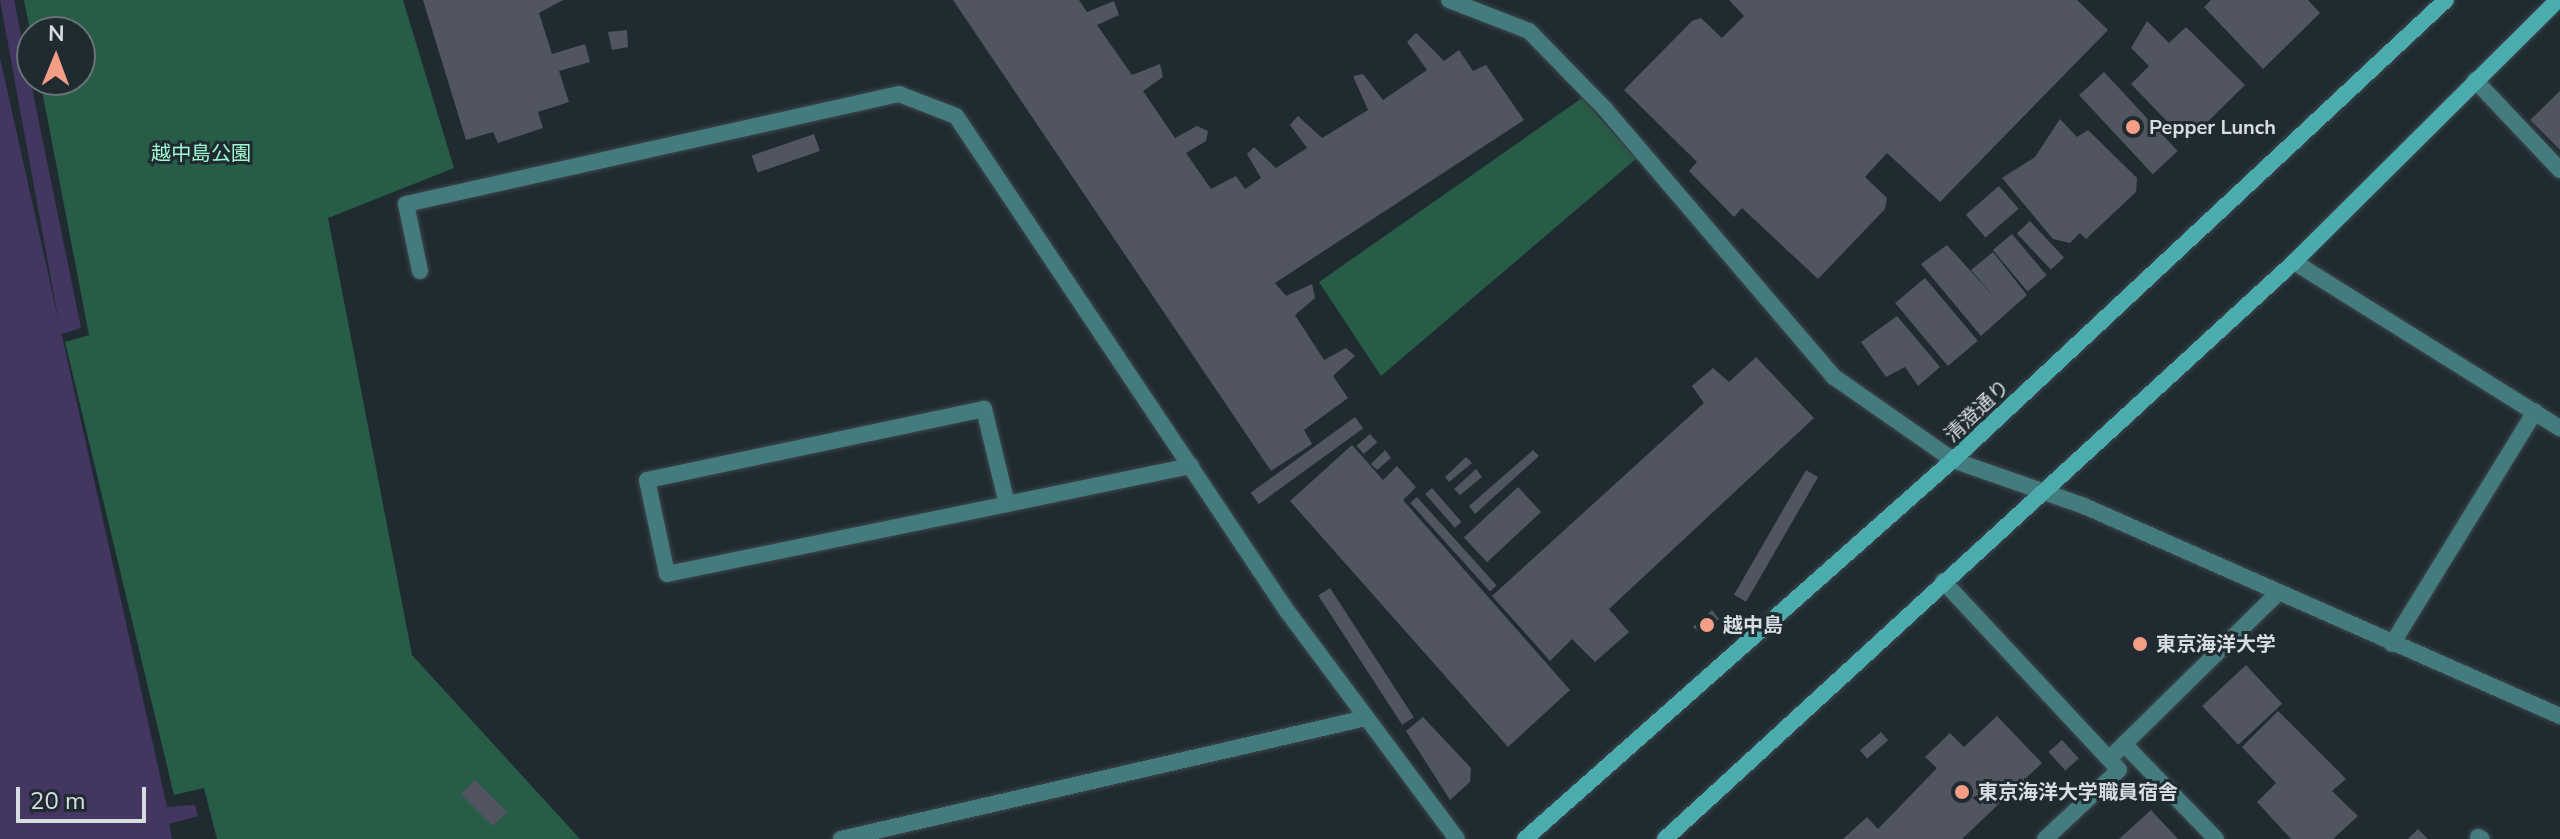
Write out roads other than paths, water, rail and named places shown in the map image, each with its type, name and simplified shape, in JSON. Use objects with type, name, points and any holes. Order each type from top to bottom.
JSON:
[{"type":"main road","name":"清澄通り","points":[[1525,839],[1953,460],[2446,0]]},
{"type":"main road","points":[[1665,839],[2039,492],[2294,262],[2558,0]]},
{"type":"street","points":[[1449,0],[1529,31],[1605,109],[1834,377],[1953,460],[2084,506],[2277,594],[2560,716]]},
{"type":"street","points":[[2475,80],[2560,170]]},
{"type":"street","points":[[420,271],[406,204],[899,94],[956,116],[1191,466],[1366,718],[1457,839]]},
{"type":"street","points":[[2294,262],[2560,428]]},
{"type":"street","points":[[1007,504],[984,409],[647,480],[667,574],[1007,504],[1191,466]]},
{"type":"street","points":[[2392,644],[2535,412]]},
{"type":"street","points":[[1943,581],[2119,770],[2045,839]]},
{"type":"street","points":[[2109,759],[2277,594]]},
{"type":"street","points":[[841,839],[1366,718]]},
{"type":"street","points":[[2124,744],[2216,839]]},
{"type":"place","name":"Pepper Lunch","points":[[2133,127]]},
{"type":"place","name":"越中島","points":[[1707,625]]},
{"type":"place","name":"東京海洋大学","points":[[2140,644]]},
{"type":"place","name":"東京海洋大学職員宿舎","points":[[1962,792]]},
{"type":"park label","name":"越中島公園","points":[[201,153]]}]
